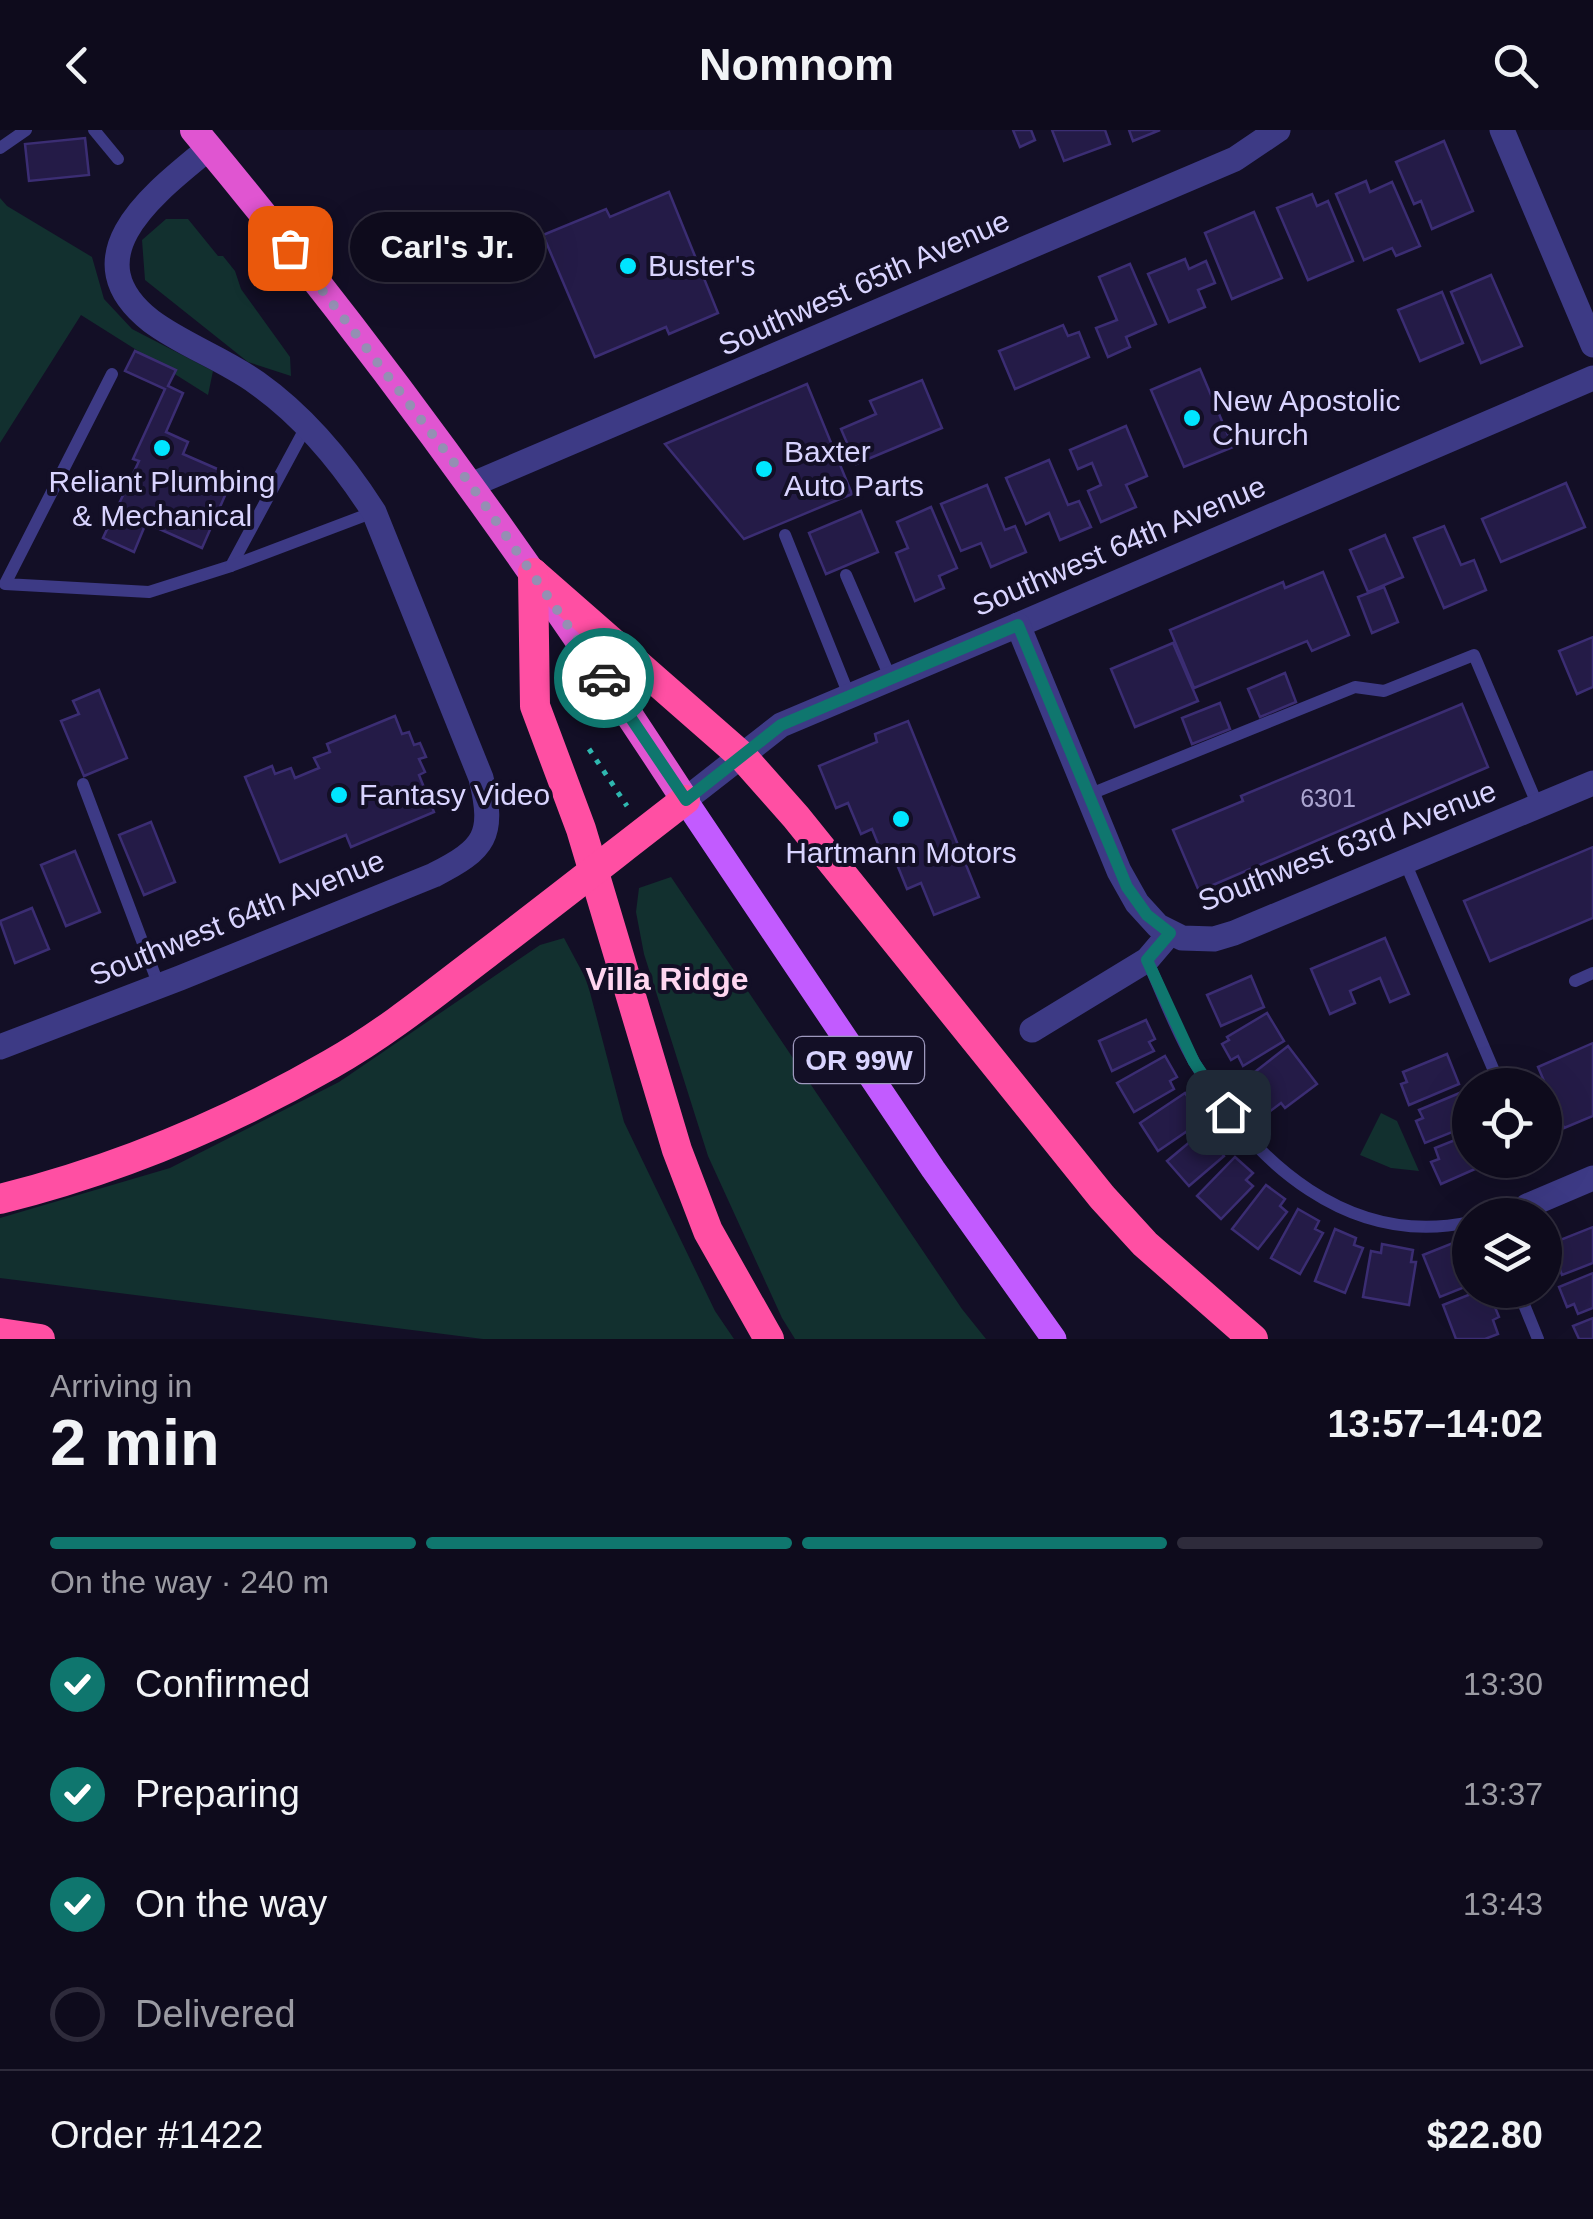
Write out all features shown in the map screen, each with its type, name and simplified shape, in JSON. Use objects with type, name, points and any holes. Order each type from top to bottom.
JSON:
[{"type":"highway","name":"OR 99W","points":[[202,139],[372,352],[471,485],[686,800]]},
{"type":"highway","points":[[532,573],[742,756],[808,832],[1102,1197],[1144,1244],[1253,1339]]},
{"type":"highway","points":[[532,573],[535,706],[561,769],[643,1046],[689,1182],[708,1231],[769,1339]]},
{"type":"highway","points":[[0,1199],[100,1170],[174,1142],[256,1106],[334,1063],[418,1006],[686,800]]},
{"type":"highway","points":[[0,1333],[40,1339]]},
{"type":"main road","name":"OR 99W","points":[[686,800],[932,1169],[1054,1339]]},
{"type":"street","name":"Southwest 65th Avenue","points":[[471,485],[1235,158],[1277,130]]},
{"type":"street","points":[[1502,130],[1593,344]]},
{"type":"street","points":[[202,139],[139,210],[120,244],[120,278],[125,292],[152,322],[256,382],[307,425],[374,512]]},
{"type":"street","name":"Southwest 64th Avenue","points":[[686,800],[781,725],[1593,378]]},
{"type":"street","name":"Southwest 64th Avenue","points":[[0,1047],[434,874],[478,848],[487,832],[489,817],[482,778],[374,512]]},
{"type":"street","points":[[1018,625],[1127,887],[1147,915],[1170,933]]},
{"type":"street","name":"Southwest 63rd Avenue","points":[[1032,1030],[1147,960],[1170,933],[1198,940],[1214,939],[1593,783]]},
{"type":"street","points":[[1545,1198],[1593,1178]]},
{"type":"lane","points":[[0,148],[26,130]]},
{"type":"lane","points":[[94,130],[118,159]]},
{"type":"lane","points":[[112,374],[5,584],[149,592],[374,512]]},
{"type":"lane","points":[[231,566],[307,425]]},
{"type":"lane","points":[[784,535],[849,695]]},
{"type":"lane","points":[[846,575],[890,678]]},
{"type":"lane","points":[[1088,794],[1355,687],[1384,691],[1474,654],[1538,806]]},
{"type":"lane","points":[[83,784],[159,986]]},
{"type":"lane","points":[[1406,862],[1493,1068]]},
{"type":"lane","points":[[1147,960],[1179,1032],[1210,1088],[1250,1138],[1285,1172],[1328,1201],[1389,1225],[1418,1229],[1452,1224]]},
{"type":"lane","points":[[1575,981],[1593,973]]},
{"type":"lane","points":[[1525,1308],[1538,1339]]},
{"type":"path","points":[[589,750],[633,818]]},
{"type":"green space","points":[[0,198],[92,257],[104,299],[132,329],[213,371],[208,395],[81,315],[0,443]]},
{"type":"green space","points":[[166,219],[188,219],[235,271],[241,289],[290,357],[291,376],[248,362],[145,280],[142,240]]},
{"type":"green space","points":[[671,877],[986,1339],[795,1339],[708,1156],[644,954],[636,912],[639,888]]},
{"type":"green space","points":[[564,938],[587,981],[624,1122],[715,1311],[734,1339],[483,1339],[0,1278],[0,1218],[170,1168],[339,1082],[540,945]]},
{"type":"green space","points":[[1381,1113],[1397,1121],[1419,1171],[1391,1168],[1360,1155]]},
{"type":"building","points":[[1013,130],[1031,130],[1035,140],[1020,147]]},
{"type":"building","points":[[1052,130],[1105,130],[1110,144],[1064,161]]},
{"type":"building","points":[[1129,130],[1160,130],[1133,141]]},
{"type":"building","points":[[85,138],[89,175],[29,181],[25,144]]},
{"type":"building","points":[[1444,141],[1473,211],[1432,229],[1421,201],[1414,204],[1396,162]]},
{"type":"building","points":[[1366,181],[1370,192],[1392,182],[1420,246],[1396,256],[1392,248],[1364,260],[1336,194]]},
{"type":"building","name":"Buster's","points":[[669,192],[718,313],[669,334],[666,327],[595,357],[543,235],[606,209],[610,217]]},
{"type":"building","points":[[1312,194],[1317,206],[1328,201],[1353,261],[1308,280],[1277,208]]},
{"type":"building","points":[[1254,212],[1282,278],[1232,299],[1205,233]]},
{"type":"building","points":[[1185,259],[1189,269],[1206,261],[1215,283],[1198,290],[1205,307],[1169,322],[1148,274]]},
{"type":"building","points":[[1130,264],[1156,324],[1126,337],[1130,347],[1108,357],[1096,328],[1117,320],[1099,277]]},
{"type":"building","points":[[1491,275],[1522,346],[1481,363],[1451,292]]},
{"type":"building","points":[[1442,292],[1463,343],[1420,361],[1398,310]]},
{"type":"building","points":[[1063,325],[1068,336],[1079,332],[1089,357],[1015,389],[999,351]]},
{"type":"building","name":"Reliant Plumbing & Mechanical","points":[[135,351],[176,370],[168,386],[183,393],[166,432],[188,442],[183,454],[222,471],[215,486],[227,491],[202,548],[146,523],[134,552],[103,538],[139,461],[133,459],[165,389],[125,371]]},
{"type":"building","name":"New Apostolic Church","points":[[1200,369],[1233,447],[1184,467],[1151,390]]},
{"type":"building","points":[[922,380],[942,428],[856,464],[841,429],[876,414],[870,401]]},
{"type":"building","name":"Baxter Auto Parts","points":[[807,384],[852,494],[744,539],[665,444]]},
{"type":"building","points":[[1126,426],[1147,476],[1126,485],[1136,507],[1101,522],[1088,491],[1101,485],[1092,463],[1078,469],[1070,450]]},
{"type":"building","points":[[1049,460],[1068,505],[1079,501],[1091,527],[1060,540],[1049,513],[1026,524],[1006,478]]},
{"type":"building","points":[[1566,483],[1585,527],[1501,562],[1482,519]]},
{"type":"building","points":[[987,485],[1005,530],[1015,526],[1026,552],[991,567],[981,543],[961,551],[941,504]]},
{"type":"building","points":[[931,507],[957,568],[939,576],[944,588],[915,601],[896,553],[908,548],[897,522]]},
{"type":"building","points":[[861,511],[878,552],[826,574],[809,533]]},
{"type":"building","points":[[1444,526],[1461,565],[1474,560],[1486,590],[1444,608],[1414,538]]},
{"type":"building","points":[[1385,535],[1403,577],[1368,592],[1350,550]]},
{"type":"building","points":[[1323,572],[1349,635],[1312,651],[1307,641],[1194,688],[1170,630],[1283,582],[1285,588]]},
{"type":"building","points":[[1384,587],[1398,622],[1372,633],[1358,597]]},
{"type":"building","points":[[1593,637],[1593,687],[1577,694],[1559,651]]},
{"type":"building","points":[[1173,643],[1198,701],[1135,727],[1111,669]]},
{"type":"building","points":[[1285,673],[1296,702],[1260,717],[1248,689]]},
{"type":"building","points":[[99,690],[127,758],[84,776],[61,721],[79,714],[73,701]]},
{"type":"building","points":[[1220,703],[1230,729],[1192,744],[1182,718]]},
{"type":"building","points":[[1462,704],[1488,767],[1199,891],[1173,830],[1243,801],[1241,796]]},
{"type":"building","name":"Fantasy Video","points":[[395,716],[402,734],[409,732],[414,745],[420,743],[426,757],[419,759],[425,772],[419,775],[434,812],[351,847],[346,835],[280,862],[245,777],[272,766],[275,774],[291,768],[295,778],[319,768],[314,758],[330,752],[327,744]]},
{"type":"building","name":"Hartmann Motors","points":[[908,721],[979,897],[934,915],[921,883],[907,889],[894,857],[885,861],[872,829],[861,834],[848,803],[836,808],[819,766],[877,742],[875,734]]},
{"type":"building","points":[[151,822],[175,882],[144,895],[119,835]]},
{"type":"building","points":[[1593,847],[1593,918],[1490,961],[1464,901]]},
{"type":"building","points":[[75,851],[100,912],[66,926],[41,865]]},
{"type":"building","points":[[32,908],[49,949],[15,963],[0,921]]},
{"type":"building","points":[[1385,938],[1409,994],[1390,1002],[1380,978],[1350,991],[1355,1003],[1330,1014],[1311,969]]},
{"type":"building","points":[[1251,976],[1264,1007],[1221,1026],[1207,995]]},
{"type":"building","points":[[1267,1013],[1284,1041],[1243,1066],[1238,1056],[1231,1060],[1222,1044],[1229,1040],[1227,1037]]},
{"type":"building","points":[[1146,1020],[1155,1039],[1149,1042],[1154,1051],[1112,1071],[1099,1041]]},
{"type":"building","points":[[1593,1043],[1593,1116],[1564,1128],[1562,1068],[1538,1067]]},
{"type":"building","points":[[1288,1046],[1317,1084],[1285,1108],[1281,1103],[1269,1112],[1251,1088],[1258,1083],[1251,1075]]},
{"type":"building","points":[[1447,1054],[1453,1068],[1452,1087],[1409,1105],[1401,1084],[1407,1082],[1403,1072]]},
{"type":"building","points":[[1165,1056],[1177,1077],[1170,1081],[1174,1089],[1134,1112],[1117,1083]]},
{"type":"building","points":[[1185,1093],[1199,1113],[1192,1118],[1196,1125],[1158,1151],[1140,1123]]},
{"type":"building","points":[[1452,1096],[1452,1132],[1425,1143],[1416,1121],[1423,1118],[1419,1110]]},
{"type":"building","points":[[1210,1125],[1225,1144],[1218,1149],[1224,1156],[1189,1186],[1167,1161]]},
{"type":"building","points":[[1452,1141],[1455,1178],[1441,1184],[1431,1162],[1439,1159],[1435,1148]]},
{"type":"building","points":[[1235,1157],[1253,1173],[1246,1180],[1253,1186],[1221,1219],[1197,1196]]},
{"type":"building","points":[[1266,1185],[1285,1199],[1280,1206],[1287,1212],[1258,1249],[1232,1229]]},
{"type":"building","points":[[1298,1209],[1319,1221],[1315,1229],[1323,1233],[1300,1274],[1271,1258]]},
{"type":"building","points":[[1593,1227],[1593,1263],[1562,1275],[1562,1239]]},
{"type":"building","points":[[1335,1229],[1356,1238],[1354,1245],[1363,1248],[1345,1293],[1315,1281]]},
{"type":"building","points":[[1452,1243],[1452,1292],[1440,1297],[1423,1255]]},
{"type":"building","points":[[1382,1244],[1413,1250],[1411,1262],[1416,1262],[1409,1305],[1363,1297],[1371,1251],[1381,1253]]},
{"type":"building","points":[[1593,1273],[1593,1308],[1578,1314],[1574,1304],[1567,1307],[1562,1286]]},
{"type":"building","points":[[1452,1301],[1452,1308],[1495,1308],[1499,1317],[1493,1320],[1498,1334],[1485,1339],[1456,1339],[1443,1305]]},
{"type":"building","points":[[1593,1318],[1593,1339],[1579,1339],[1573,1326]]},
{"type":"way so far","points":[[290,248],[471,485],[604,678]]},
{"type":"place","name":"Carl's Jr.","points":[[290,248]]},
{"type":"place","name":"Buster's","points":[[628,266]]},
{"type":"place","name":"New Apostolic Church","points":[[1192,418]]},
{"type":"place","name":"Reliant Plumbing & Mechanical","points":[[162,448]]},
{"type":"place","name":"Baxter Auto Parts","points":[[764,469]]},
{"type":"place","name":"Fantasy Video","points":[[339,795]]},
{"type":"place","name":"Hartmann Motors","points":[[901,819]]},
{"type":"district","name":"Villa Ridge","points":[[667,979]]},
{"type":"route","points":[[604,678],[686,800],[781,725],[1018,625],[1119,871],[1137,903],[1170,933],[1147,960],[1194,1062],[1228,1112]]}]
